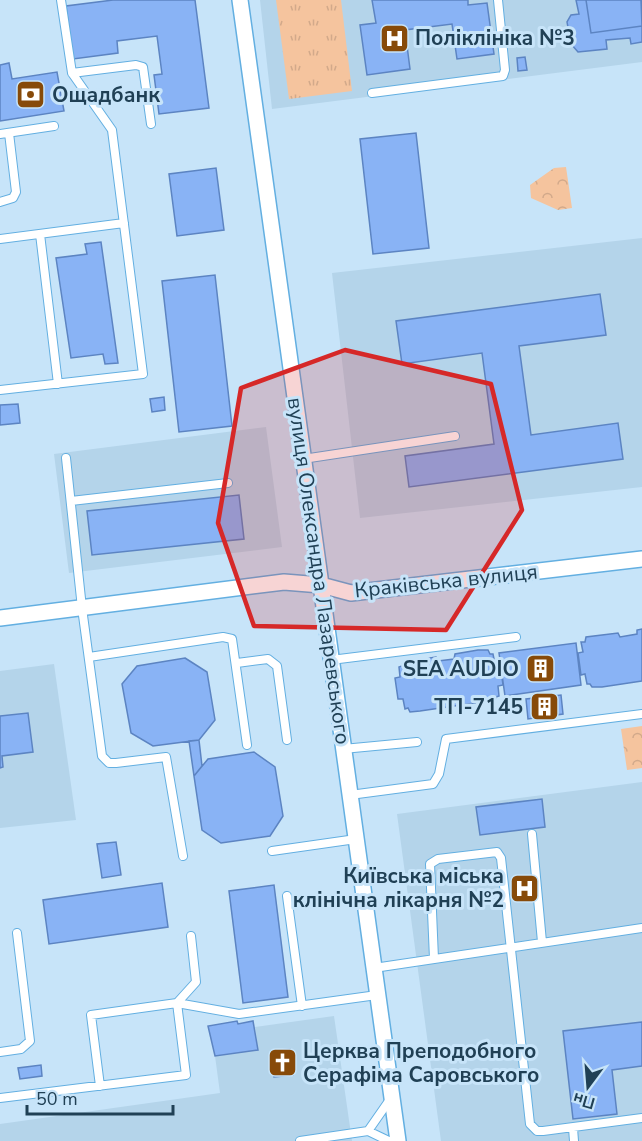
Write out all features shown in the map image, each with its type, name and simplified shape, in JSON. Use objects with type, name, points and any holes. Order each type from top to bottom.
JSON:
[{"type":"street","name":"вулиця Олександра Лазаревського","points":[[240,0],[398,1141]]},
{"type":"street","name":"Краківська вулиця","points":[[0,618],[284,582],[321,585],[351,593],[642,560]]},
{"type":"lane","points":[[0,389],[143,374],[112,130],[72,73],[61,0]]},
{"type":"lane","points":[[372,93],[503,76],[506,70],[498,0]]},
{"type":"lane","points":[[72,73],[136,65],[143,67],[151,124]]},
{"type":"lane","points":[[0,134],[54,126]]},
{"type":"lane","points":[[0,202],[13,198],[16,192],[9,133]]},
{"type":"lane","points":[[0,239],[124,223]]},
{"type":"lane","points":[[40,234],[58,384]]},
{"type":"lane","points":[[303,459],[455,436]]},
{"type":"lane","points":[[66,458],[82,608],[102,756],[109,763],[166,757],[183,856]]},
{"type":"lane","points":[[71,501],[228,483]]},
{"type":"lane","points":[[89,657],[229,637],[232,639],[237,663],[247,745]]},
{"type":"lane","points":[[331,660],[516,637]]},
{"type":"lane","points":[[237,663],[268,659],[277,666],[287,740]]},
{"type":"lane","points":[[350,795],[433,784],[439,774],[446,739],[642,714]]},
{"type":"lane","points":[[343,749],[417,742]]},
{"type":"lane","points":[[532,834],[542,942]]},
{"type":"lane","points":[[273,851],[356,839]]},
{"type":"lane","points":[[434,959],[430,864],[438,859],[493,851],[499,855],[530,1124],[537,1131],[642,1118]]},
{"type":"lane","points":[[287,896],[302,1006]]},
{"type":"lane","points":[[374,968],[642,928]]},
{"type":"lane","points":[[0,1052],[21,1049],[30,1041],[16,933]]},
{"type":"lane","points":[[0,1098],[186,1075],[177,1003],[196,982],[191,936]]},
{"type":"lane","points":[[100,1086],[91,1015],[177,1003],[239,1014],[377,995]]},
{"type":"lane","points":[[368,1131],[392,1097]]},
{"type":"lane","points":[[573,1128],[574,1141]]},
{"type":"lane","points":[[300,1141],[368,1131],[389,1141]]},
{"type":"highlighted area","points":[[345,350],[491,384],[522,510],[446,630],[254,626],[218,523],[241,388]]},
{"type":"shaded area","name":"Поліклініка №3","points":[[260,0],[642,0],[642,62],[272,109]]},
{"type":"shaded area","points":[[642,238],[642,487],[360,518],[332,273]]},
{"type":"shaded area","points":[[266,427],[282,547],[69,573],[54,454]]},
{"type":"shaded area","points":[[54,664],[76,820],[0,828],[0,671]]},
{"type":"shaded area","name":"Київська міська клінічна лікарня №2","points":[[642,782],[642,1141],[441,1141],[397,814]]},
{"type":"shaded area","points":[[334,1016],[352,1141],[0,1141],[0,1124],[220,1093],[215,1056],[258,1050],[255,1027]]},
{"type":"green space","points":[[276,0],[341,0],[352,91],[289,99]]},
{"type":"green space","points":[[566,167],[572,208],[558,210],[531,198],[530,185],[554,168]]},
{"type":"green space","points":[[642,726],[642,768],[627,770],[621,729]]},
{"type":"building","points":[[113,0],[195,0],[209,108],[159,114],[154,75],[162,74],[157,36],[117,41],[118,53],[73,59],[66,6]]},
{"type":"building","points":[[372,0],[468,0],[468,5],[487,3],[494,54],[457,59],[452,24],[405,30],[410,69],[367,75],[360,25],[376,23]]},
{"type":"building","points":[[576,0],[642,0],[642,42],[631,44],[630,38],[606,40],[607,49],[578,52],[571,44],[567,22],[571,15],[579,14]]},
{"type":"building","points":[[586,0],[641,0],[642,26],[591,33]]},
{"type":"building","points":[[525,57],[527,70],[518,71],[517,58]]},
{"type":"building","name":"Ощадбанк","points":[[9,63],[12,79],[57,72],[64,111],[0,121],[0,65]]},
{"type":"building","points":[[416,133],[429,248],[373,254],[360,139]]},
{"type":"building","points":[[216,168],[224,230],[177,236],[169,174]]},
{"type":"building","points":[[101,242],[118,363],[105,364],[103,354],[71,358],[56,258],[87,254],[85,244]]},
{"type":"building","points":[[215,275],[232,426],[179,432],[162,281]]},
{"type":"building","points":[[600,294],[606,335],[519,346],[531,435],[618,423],[623,459],[409,487],[405,456],[494,444],[482,353],[402,364],[396,321]]},
{"type":"building","points":[[164,397],[165,410],[152,412],[150,399]]},
{"type":"building","points":[[18,404],[20,423],[0,425],[0,405]]},
{"type":"building","points":[[239,495],[244,539],[92,555],[87,511]]},
{"type":"building","points":[[642,629],[642,681],[602,687],[592,687],[587,684],[585,674],[581,675],[578,653],[583,652],[581,642],[585,642],[586,637],[618,633],[620,637],[637,634],[637,630]]},
{"type":"building","name":"SEA AUDIO","points":[[576,643],[581,685],[505,696],[499,653]]},
{"type":"building","points":[[488,650],[490,654],[493,654],[495,664],[500,663],[503,685],[498,686],[499,696],[495,700],[410,712],[408,708],[405,709],[403,699],[398,699],[395,678],[400,677],[399,667],[403,662],[436,657],[438,661],[454,659],[455,654]]},
{"type":"building","points":[[185,658],[207,672],[215,720],[199,740],[153,746],[131,733],[122,684],[137,666]]},
{"type":"building","name":"ТП-7145","points":[[561,695],[563,714],[528,719],[526,699]]},
{"type":"building","points":[[28,713],[33,752],[2,756],[3,767],[0,768],[0,716]]},
{"type":"building","points":[[199,740],[202,766],[194,776],[189,741]]},
{"type":"building","points":[[254,752],[275,767],[283,816],[270,836],[221,843],[202,830],[194,776],[208,759]]},
{"type":"building","points":[[542,799],[545,827],[480,835],[476,807]]},
{"type":"building","points":[[116,842],[121,875],[102,878],[97,844]]},
{"type":"building","points":[[162,883],[168,927],[49,944],[43,900]]},
{"type":"building","points":[[274,885],[288,997],[243,1003],[229,891]]},
{"type":"building","points":[[237,1021],[238,1024],[253,1021],[258,1050],[215,1056],[208,1026]]},
{"type":"building","points":[[642,1022],[642,1066],[612,1070],[617,1114],[573,1119],[563,1031]]},
{"type":"building","name":"Церква Преподобного Серафіма Саровського","points":[[290,1049],[293,1075],[274,1077],[271,1051]]},
{"type":"building","points":[[41,1065],[42,1076],[20,1079],[18,1068]]},
{"type":"place","name":"Поліклініка №3","points":[[394,38]]},
{"type":"place","name":"Ощадбанк","points":[[31,95]]},
{"type":"place","name":"SEA AUDIO","points":[[540,669]]},
{"type":"place","name":"ТП-7145","points":[[544,707]]},
{"type":"place","name":"Київська міська клінічна лікарня №2","points":[[525,888]]},
{"type":"place","name":"Церква Преподобного Серафіма Саровського","points":[[282,1063]]}]
